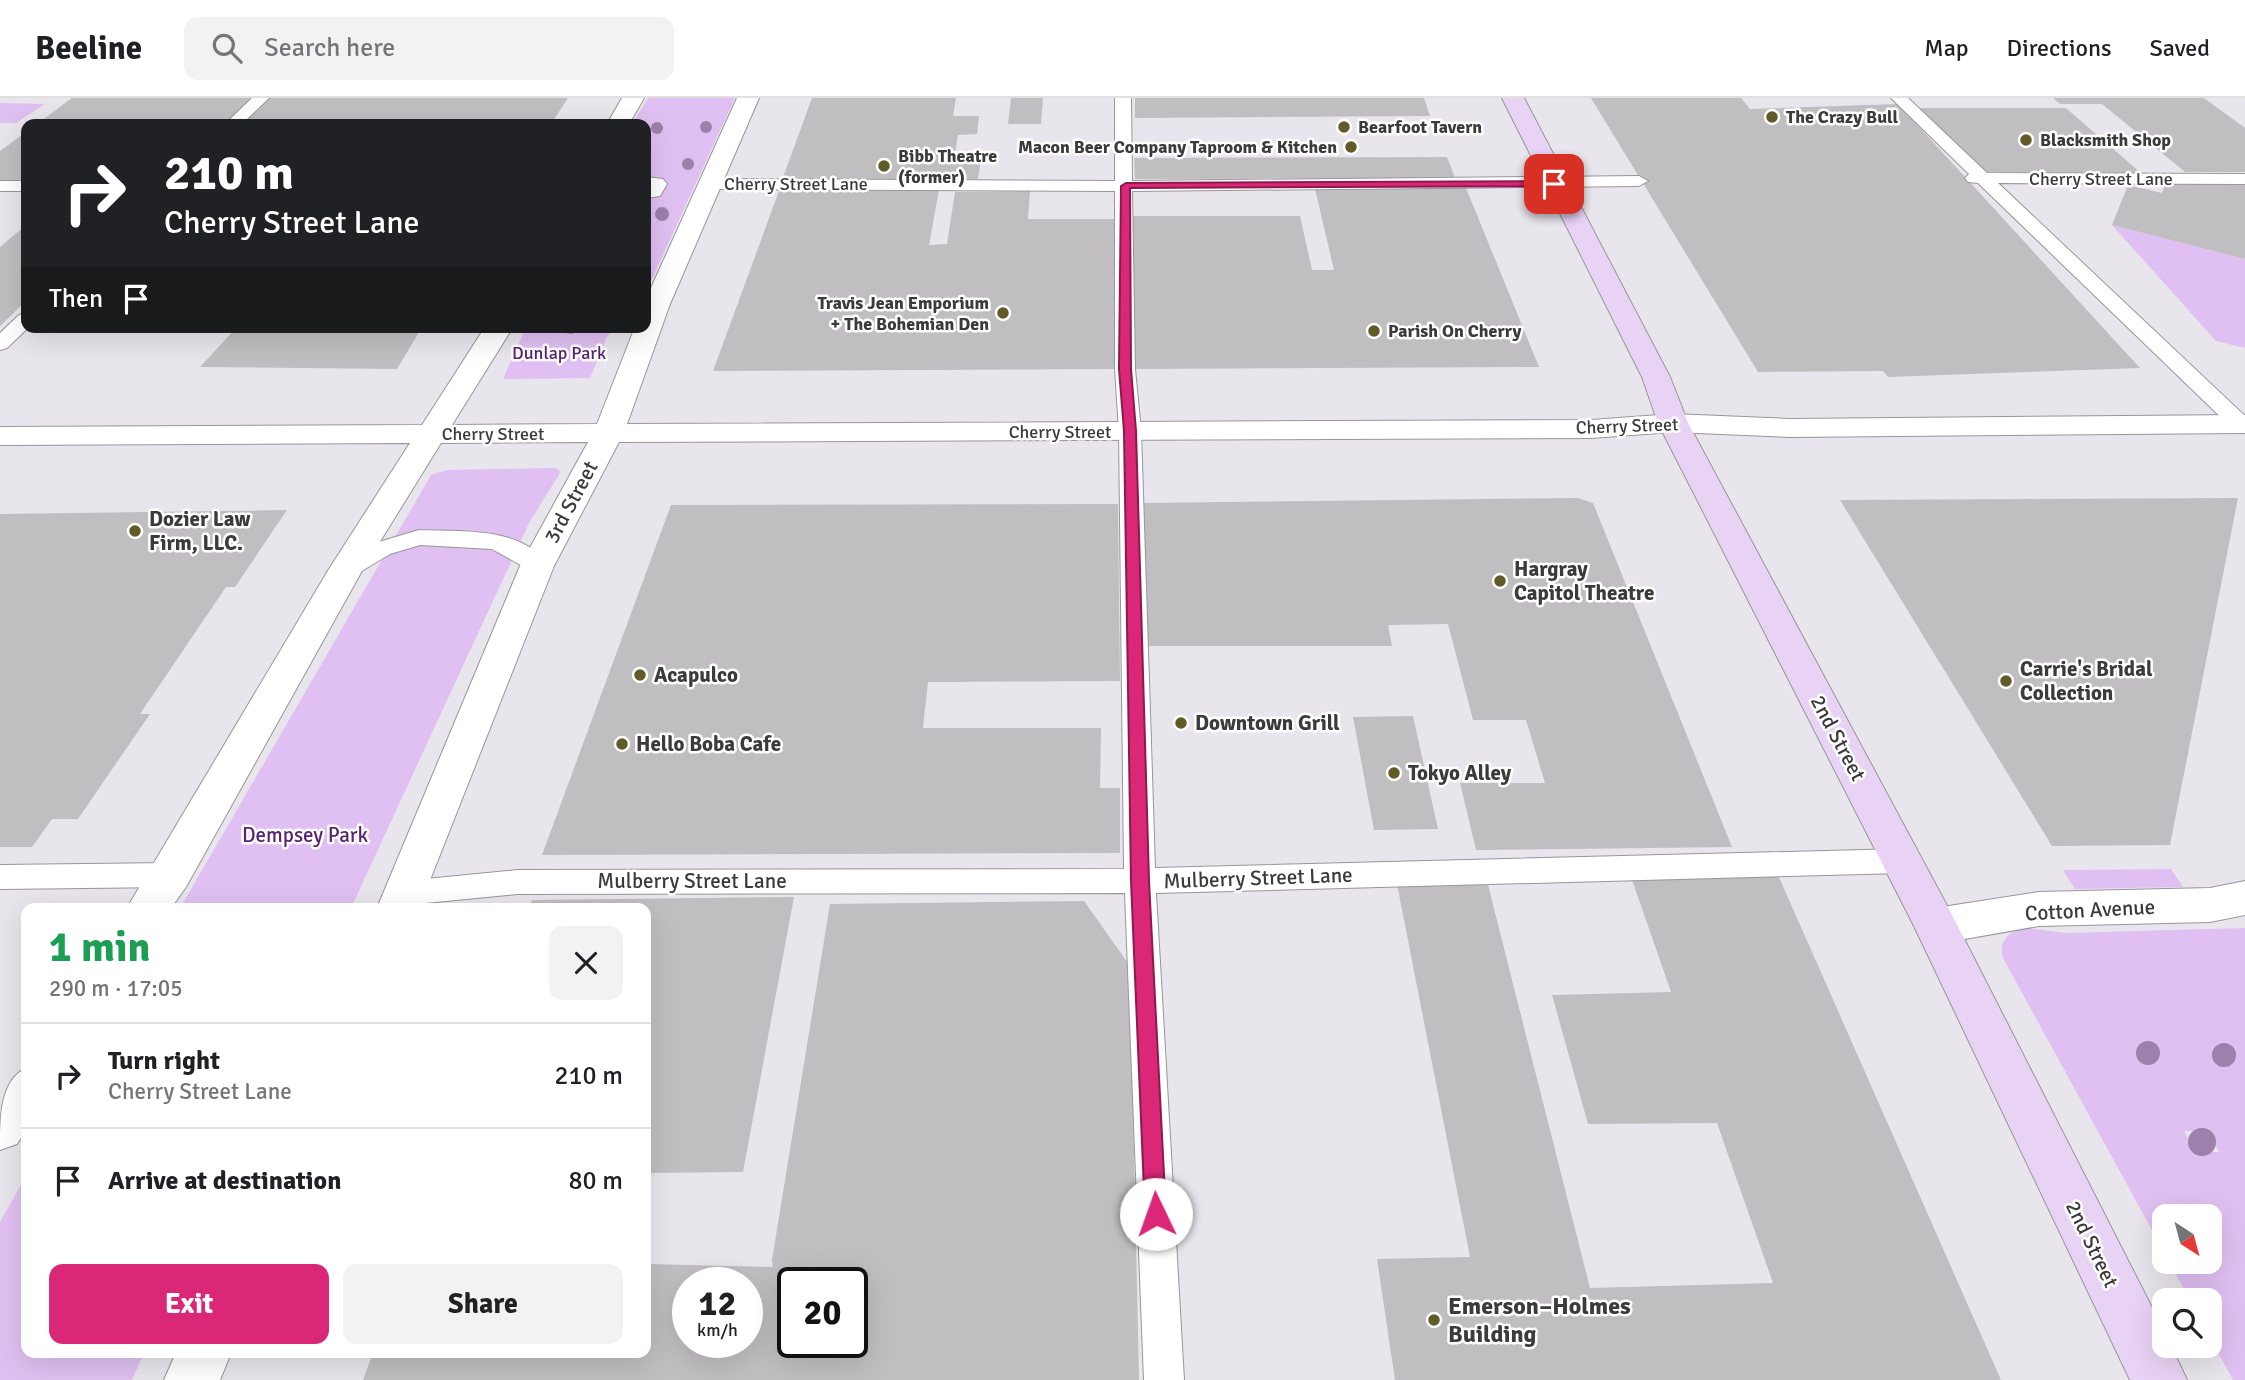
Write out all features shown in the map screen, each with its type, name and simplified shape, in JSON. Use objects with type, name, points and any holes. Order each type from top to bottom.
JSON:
[{"type":"street","points":[[621,119],[632,98]]},
{"type":"street","name":"3rd Street","points":[[651,306],[748,98]]},
{"type":"street","name":"2nd Street","points":[[1513,98],[1554,184],[1656,377],[1673,423],[1936,926],[2159,1380]]},
{"type":"street","points":[[151,903],[346,569],[495,333]]},
{"type":"street","name":"3rd Street","points":[[402,901],[537,566],[608,434],[642,333]]},
{"type":"street","name":"Cherry Street","points":[[0,436],[1591,429],[1673,423],[1789,428],[2243,424]]},
{"type":"street","name":"Cotton Avenue","points":[[1936,926],[2039,909],[2210,905],[2245,898]]},
{"type":"street","points":[[0,1128],[21,1096]]},
{"type":"street","points":[[192,1380],[202,1358]]},
{"type":"lane","points":[[238,119],[261,98]]},
{"type":"lane","points":[[1123,98],[1126,186],[1125,369],[1130,431],[1140,881],[1164,1380]]},
{"type":"lane","points":[[1899,98],[2243,424]]},
{"type":"lane","name":"Cherry Street Lane","points":[[1957,178],[2245,179]]},
{"type":"lane","name":"Cherry Street Lane","points":[[710,184],[1126,186],[1554,184],[1639,181]]},
{"type":"lane","points":[[0,186],[21,186]]},
{"type":"lane","points":[[0,344],[21,324]]},
{"type":"lane","points":[[346,569],[381,549],[419,537],[496,542],[524,554],[537,566]]},
{"type":"lane","name":"Mulberry Street Lane","points":[[402,901],[517,882],[1140,881],[1902,861]]},
{"type":"lane","points":[[0,877],[170,875]]},
{"type":"shaded area","points":[[0,98],[2245,98],[2245,1380],[0,1380]]},
{"type":"green space","points":[[648,98],[735,98],[651,281],[651,119],[635,119]]},
{"type":"green space","points":[[0,103],[45,104],[16,123],[0,123]]},
{"type":"green space","points":[[2112,225],[2245,259],[2245,348],[2216,341]]},
{"type":"green space","name":"Dunlap Park","points":[[523,333],[610,333],[590,378],[503,379]]},
{"type":"green space","name":"Dempsey Park","points":[[555,468],[560,471],[530,521],[353,903],[183,903],[431,475],[447,470]]},
{"type":"green space","points":[[2171,869],[2183,887],[2075,889],[2063,870]]},
{"type":"green space","points":[[2026,928],[2066,933],[2245,928],[2245,1380],[2233,1380],[2221,1358],[2222,1288],[2183,1288],[2176,1274],[2222,1274],[2222,1204],[2152,1204],[2152,1230],[2003,958],[2002,946],[2010,934]],"holes":[[[2184,1131],[2207,1131],[2219,1152],[2195,1152]]]},
{"type":"green space","points":[[21,1185],[21,1358],[142,1358],[132,1380],[0,1380],[0,1222]]},
{"type":"building","points":[[72,98],[254,98],[231,119],[44,119]]},
{"type":"building","points":[[268,98],[568,98],[554,119],[245,119]]},
{"type":"building","points":[[812,98],[956,98],[953,116],[979,116],[977,134],[958,135],[955,153],[982,153],[978,179],[782,180]]},
{"type":"building","points":[[1011,98],[1043,98],[1041,124],[1008,124]]},
{"type":"building","points":[[1135,98],[1424,98],[1430,116],[1135,118]]},
{"type":"building","points":[[1591,98],[1741,98],[1750,109],[1898,104],[2140,368],[1888,377],[1883,371],[1758,372]]},
{"type":"building","points":[[2053,98],[2204,98],[2245,128],[2245,172],[2185,172],[2102,104],[2060,104]]},
{"type":"building","name":"Blacksmith Shop","points":[[1913,108],[2066,108],[2141,173],[1985,172]]},
{"type":"building","points":[[21,136],[21,180],[0,180],[0,151]]},
{"type":"building","points":[[1447,157],[1455,178],[1135,179],[1134,158]]},
{"type":"building","points":[[2165,184],[2245,184],[2245,259],[2112,225],[2128,185],[2162,193]]},
{"type":"building","points":[[1466,188],[1539,367],[1133,369],[1129,216],[1300,216],[1312,270],[1334,270],[1315,189]]},
{"type":"building","points":[[939,190],[929,245],[947,244],[955,192],[1030,191],[1028,219],[1114,219],[1117,369],[713,371],[779,191]]},
{"type":"building","points":[[21,229],[21,306],[0,326],[0,247]]},
{"type":"building","points":[[231,333],[418,333],[397,369],[200,367]]},
{"type":"building","points":[[1578,498],[1593,503],[1732,847],[1476,850],[1460,783],[1545,783],[1526,720],[1473,720],[1448,624],[1388,625],[1392,646],[1147,646],[1141,503]]},
{"type":"building","points":[[2238,498],[2170,845],[2052,846],[1840,500]]},
{"type":"building","points":[[1118,504],[1120,681],[928,682],[923,728],[1101,728],[1100,788],[1120,788],[1120,853],[542,855],[671,505]]},
{"type":"building","points":[[287,510],[235,587],[226,587],[140,714],[150,714],[78,819],[52,819],[32,847],[0,847],[0,514]]},
{"type":"building","name":"Tokyo Alley","points":[[1413,716],[1438,829],[1374,830],[1353,717]]},
{"type":"building","points":[[1778,875],[2001,1380],[1395,1380],[1377,1259],[1470,1257],[1396,879],[1486,877],[1590,1288],[1773,1283],[1717,1123],[1588,1124],[1552,995],[1671,992],[1631,877]]},
{"type":"building","points":[[794,897],[743,1172],[651,1173],[651,903],[531,903],[532,900]]},
{"type":"building","points":[[1084,901],[1130,966],[1139,1380],[363,1380],[371,1358],[651,1358],[651,1264],[773,1267],[830,904]]},
{"type":"place","name":"The Crazy Bull","points":[[1772,117]]},
{"type":"place","name":"Bearfoot Tavern","points":[[1344,127]]},
{"type":"place","name":"Blacksmith Shop","points":[[2026,140]]},
{"type":"place","name":"Macon Beer Company Taproom & Kitchen","points":[[1351,147]]},
{"type":"place","name":"Bibb Theatre (former)","points":[[884,166]]},
{"type":"place","name":"Travis Jean Emporium + The Bohemian Den","points":[[1003,313]]},
{"type":"place","name":"Parish On Cherry","points":[[1374,331]]},
{"type":"place","name":"Dozier Law Firm, LLC.","points":[[135,531]]},
{"type":"place","name":"Hargray Capitol Theatre","points":[[1500,581]]},
{"type":"place","name":"Acapulco","points":[[640,675]]},
{"type":"place","name":"Carrie's Bridal Collection","points":[[2006,681]]},
{"type":"place","name":"Downtown Grill","points":[[1181,723]]},
{"type":"place","name":"Hello Boba Cafe","points":[[622,744]]},
{"type":"place","name":"Tokyo Alley","points":[[1394,773]]},
{"type":"place","name":"Emerson–Holmes Building","points":[[1434,1320]]},
{"type":"route","points":[[1156,1214],[1140,881],[1130,431],[1125,369],[1126,186],[1554,184]]}]
